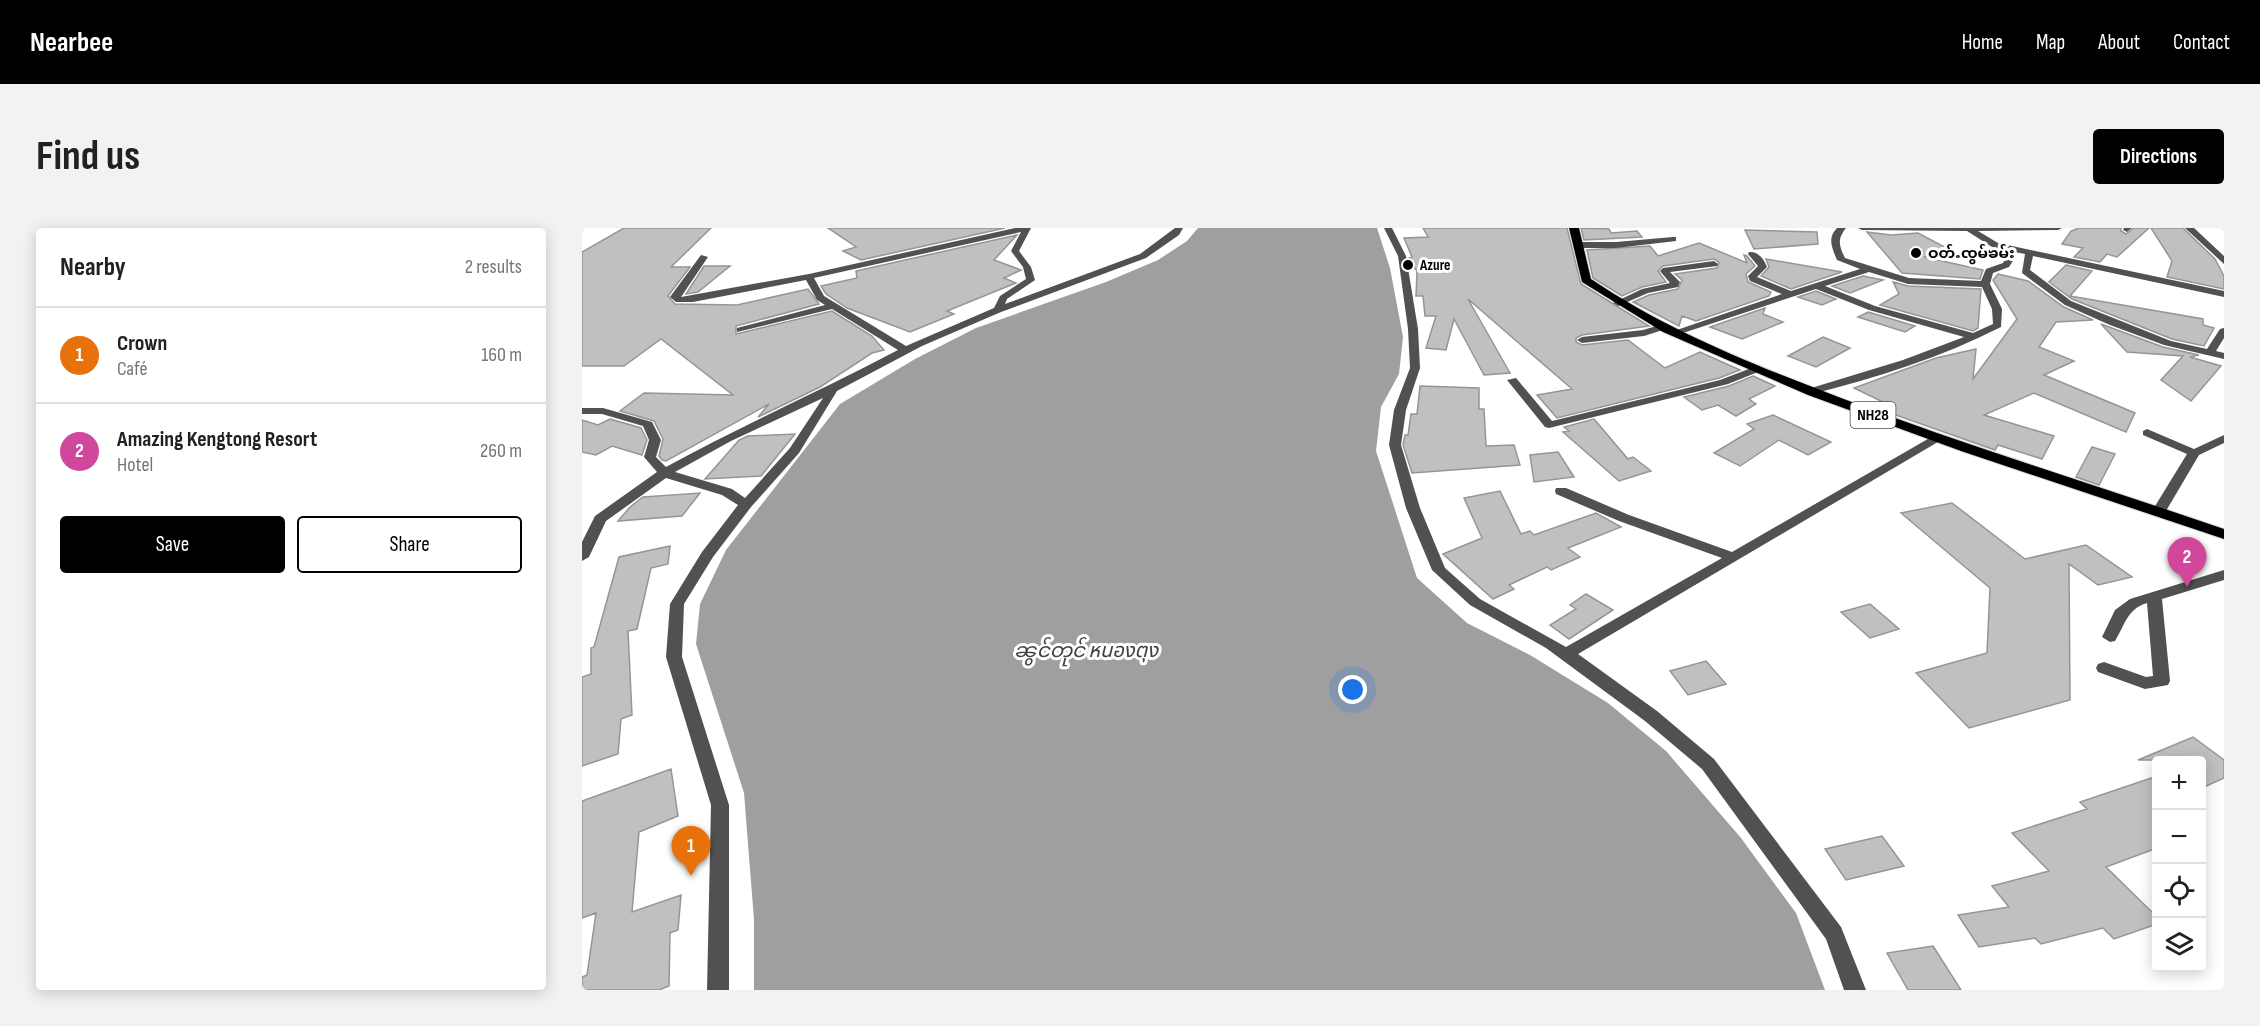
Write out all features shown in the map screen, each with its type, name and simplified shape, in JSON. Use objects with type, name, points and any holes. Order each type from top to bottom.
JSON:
[{"type":"highway","name":"NH28","points":[[1574,228],[1586,280],[1618,303],[1668,330],[1754,370],[1937,439],[2224,534]]},
{"type":"street","points":[[704,257],[675,297],[679,300],[808,277],[1026,228]]},
{"type":"street","points":[[998,310],[1003,298],[1031,280],[1027,267],[1015,251],[1026,228]]},
{"type":"street","points":[[582,557],[600,519],[664,473],[727,438],[833,389],[906,351],[998,310],[1143,256],[1176,233],[1179,228]]},
{"type":"street","points":[[1388,228],[1402,256],[1413,329],[1415,368],[1400,410],[1395,445],[1413,508],[1439,570],[1475,602],[1566,654],[1651,716],[1708,764],[1834,934],[1855,990]]},
{"type":"street","points":[[1842,228],[1836,234],[1835,246],[1841,260],[1908,281],[1985,284]]},
{"type":"street","points":[[1862,228],[2058,228]]},
{"type":"street","points":[[1812,391],[1975,337],[1998,325],[1997,309],[1985,284],[1989,271],[2006,264],[2010,259],[1995,244],[1969,228]]},
{"type":"street","points":[[2189,228],[2224,261]]},
{"type":"street","points":[[1578,245],[1634,244],[1673,239]]},
{"type":"street","points":[[1995,244],[2224,294]]},
{"type":"street","points":[[2030,252],[2025,271],[2068,303],[2168,343],[2224,356]]},
{"type":"street","points":[[1752,254],[1760,260],[1762,267],[1752,276],[1753,279],[1790,294]]},
{"type":"street","points":[[1618,303],[1645,291],[1674,285],[1675,282],[1664,271],[1666,270],[1714,264]]},
{"type":"street","points":[[1582,340],[1668,330],[1869,269]]},
{"type":"street","points":[[808,277],[820,298],[906,351]]},
{"type":"street","points":[[1815,286],[1872,308],[1975,337]]},
{"type":"street","points":[[740,330],[833,306]]},
{"type":"street","points":[[2209,353],[2224,331]]},
{"type":"street","points":[[1512,380],[1549,425],[1724,382],[1754,370]]},
{"type":"street","points":[[718,990],[720,806],[674,657],[677,604],[707,555],[746,504],[798,449],[816,424],[833,389]]},
{"type":"street","points":[[582,411],[603,411],[648,424],[655,440],[650,457],[664,473],[727,492],[746,504]]},
{"type":"street","points":[[2147,433],[2194,453]]},
{"type":"street","points":[[1566,654],[1937,439]]},
{"type":"street","points":[[2159,511],[2194,453],[2224,440]]},
{"type":"street","points":[[1560,491],[1624,518],[1734,557]]},
{"type":"street","points":[[2110,637],[2120,615],[2135,602],[2224,574]]},
{"type":"street","points":[[2104,668],[2145,683],[2162,681],[2154,596]]},
{"type":"water","name":"ၼွင်တုင် หนองตุง","points":[[1198,228],[1377,228],[1390,268],[1403,337],[1399,374],[1381,407],[1376,451],[1417,578],[1467,623],[1530,655],[1608,703],[1666,751],[1741,838],[1796,913],[1825,990],[754,990],[754,920],[744,793],[696,644],[700,604],[726,550],[840,404],[915,359],[976,328],[1106,282],[1158,260],[1187,241]]},
{"type":"building","points":[[624,228],[711,228],[671,267],[690,267],[668,296],[675,304],[737,305],[808,289],[819,304],[736,326],[736,334],[832,311],[872,336],[884,350],[872,353],[820,387],[758,417],[769,404],[666,461],[662,460],[659,456],[663,439],[654,421],[620,411],[644,393],[733,395],[661,339],[624,366],[582,366],[582,252]]},
{"type":"building","points":[[828,228],[1005,228],[861,260],[843,251],[856,247]]},
{"type":"building","points":[[1423,228],[1567,228],[1581,284],[1649,326],[1582,335],[1576,338],[1576,342],[1582,345],[1628,340],[1665,368],[1700,352],[1740,370],[1719,378],[1557,418],[1537,395],[1572,389],[1468,299],[1510,373],[1484,375],[1454,319],[1446,350],[1426,348],[1436,316],[1425,316],[1423,296],[1416,296],[1417,271],[1409,261],[1412,257],[1404,238],[1428,237]]},
{"type":"building","points":[[1581,228],[1609,229],[1611,233],[1637,231],[1642,237],[1584,240]]},
{"type":"building","points":[[2079,228],[2121,228],[2121,231],[2126,234],[2134,228],[2149,228],[2117,257],[2107,254],[2100,262],[2074,257],[2083,248],[2062,244],[2071,231]]},
{"type":"building","points":[[2151,228],[2183,228],[2215,259],[2224,276],[2224,289],[2167,277],[2172,261]]},
{"type":"building","points":[[1745,230],[1817,232],[1818,244],[1754,249]]},
{"type":"building","points":[[1867,232],[1891,235],[1918,233],[1956,253],[1924,257],[1983,270],[1980,279],[1902,273]]},
{"type":"building","points":[[1017,235],[994,260],[1021,270],[1004,278],[1016,283],[947,311],[954,314],[910,332],[847,308],[826,294],[821,286],[857,278],[856,271]]},
{"type":"building","points":[[1699,243],[1747,263],[1744,255],[1747,256],[1755,266],[1746,274],[1748,282],[1771,292],[1769,296],[1696,321],[1682,316],[1679,326],[1633,302],[1649,295],[1678,289],[1682,280],[1675,274],[1717,268],[1719,262],[1714,259],[1663,266],[1658,271],[1666,282],[1642,287],[1622,296],[1593,278],[1587,250],[1650,246],[1658,256]]},
{"type":"building","points":[[1766,259],[1842,272],[1791,289],[1761,276],[1769,267]]},
{"type":"building","points":[[2066,265],[2092,271],[2070,296],[2203,319],[2203,325],[2214,328],[2204,346],[2172,339],[2072,299],[2049,282]]},
{"type":"building","points":[[704,266],[730,266],[698,292],[686,294]]},
{"type":"building","points":[[1998,274],[2028,281],[2064,307],[2093,320],[2056,322],[2039,347],[2074,361],[2044,375],[2135,413],[2126,432],[2034,393],[1984,415],[2054,436],[2042,459],[1998,445],[1995,450],[1873,407],[1883,402],[1854,388],[1936,358],[1976,349],[1973,379],[2017,319],[1993,280]]},
{"type":"building","points":[[1863,276],[1883,280],[1850,293],[1832,286]]},
{"type":"building","points":[[1893,282],[1908,286],[1981,289],[1978,328],[1973,331],[1880,305],[1899,294]]},
{"type":"building","points":[[1816,291],[1836,299],[1822,305],[1798,297]]},
{"type":"building","points":[[1765,308],[1763,314],[1783,322],[1742,339],[1710,327]]},
{"type":"building","points":[[1868,312],[1915,326],[1905,332],[1858,317]]},
{"type":"building","points":[[2101,324],[2163,347],[2199,355],[2190,357],[2221,366],[2191,401],[2161,380],[2183,356],[2127,352]]},
{"type":"building","points":[[1823,337],[1850,348],[1816,367],[1788,356]]},
{"type":"building","points":[[1753,376],[1775,386],[1749,399],[1756,404],[1736,416],[1718,405],[1702,410],[1684,397],[1729,386]]},
{"type":"building","points":[[1420,386],[1479,388],[1479,409],[1484,409],[1486,446],[1514,445],[1520,465],[1412,473],[1403,445],[1405,435],[1408,435],[1411,414],[1417,414]]},
{"type":"building","points":[[1773,415],[1831,442],[1808,455],[1779,440],[1740,466],[1714,453],[1754,429],[1747,424]]},
{"type":"building","points":[[610,419],[641,428],[647,440],[642,455],[612,446],[596,455],[582,452],[582,420],[598,425]]},
{"type":"building","points":[[1594,419],[1628,459],[1633,457],[1651,471],[1619,481],[1563,432],[1569,431],[1564,427]]},
{"type":"building","points":[[795,434],[761,476],[705,479],[739,440],[748,436]]},
{"type":"building","points":[[2092,447],[2115,454],[2099,485],[2076,477]]},
{"type":"building","points":[[1558,452],[1574,477],[1534,482],[1530,455]]},
{"type":"building","points":[[1500,491],[1521,534],[1530,531],[1534,535],[1596,513],[1621,527],[1568,548],[1580,557],[1551,570],[1547,567],[1509,585],[1514,589],[1493,599],[1443,554],[1482,538],[1464,498]]},
{"type":"building","points":[[700,493],[682,516],[618,521],[643,497]]},
{"type":"building","points":[[1952,503],[2025,559],[2086,545],[2132,577],[2098,585],[2069,564],[2070,700],[1969,728],[1916,673],[1987,653],[1990,588],[1901,513]]},
{"type":"building","points":[[670,546],[668,564],[651,568],[637,629],[628,631],[632,715],[621,719],[618,754],[582,766],[582,677],[591,674],[591,648],[594,647],[619,557]]},
{"type":"building","points":[[1586,594],[1613,610],[1569,639],[1550,625],[1576,609],[1570,605]]},
{"type":"building","points":[[1870,604],[1899,629],[1870,638],[1841,612]]},
{"type":"building","points":[[1706,661],[1726,684],[1688,695],[1670,671]]},
{"type":"building","points":[[2193,737],[2224,760],[2224,778],[2206,786],[2206,756],[2152,756],[2152,760],[2138,760]]},
{"type":"building","points":[[671,769],[678,816],[639,832],[632,912],[681,895],[678,930],[670,933],[669,986],[659,990],[582,990],[582,977],[587,975],[596,913],[582,918],[582,801]]},
{"type":"building","points":[[2152,778],[2152,850],[2106,867],[2152,912],[2152,926],[2114,939],[2103,928],[2041,944],[2035,938],[1979,947],[1958,915],[2009,907],[1992,886],[2049,871],[2012,833],[2087,809],[2080,802]]},
{"type":"building","points":[[1882,836],[1904,866],[1846,880],[1825,849]]},
{"type":"building","points":[[1933,946],[1961,990],[1908,990],[1887,953]]},
{"type":"place","name":"ဝတ်ႉၸွမ်ၶမ်း","points":[[1916,253]]},
{"type":"place","name":"Azure","points":[[1408,265]]},
{"type":"place","name":"Amazing Kengtong Resort","points":[[2187,587]]},
{"type":"place","name":"Crown","points":[[691,876]]}]
